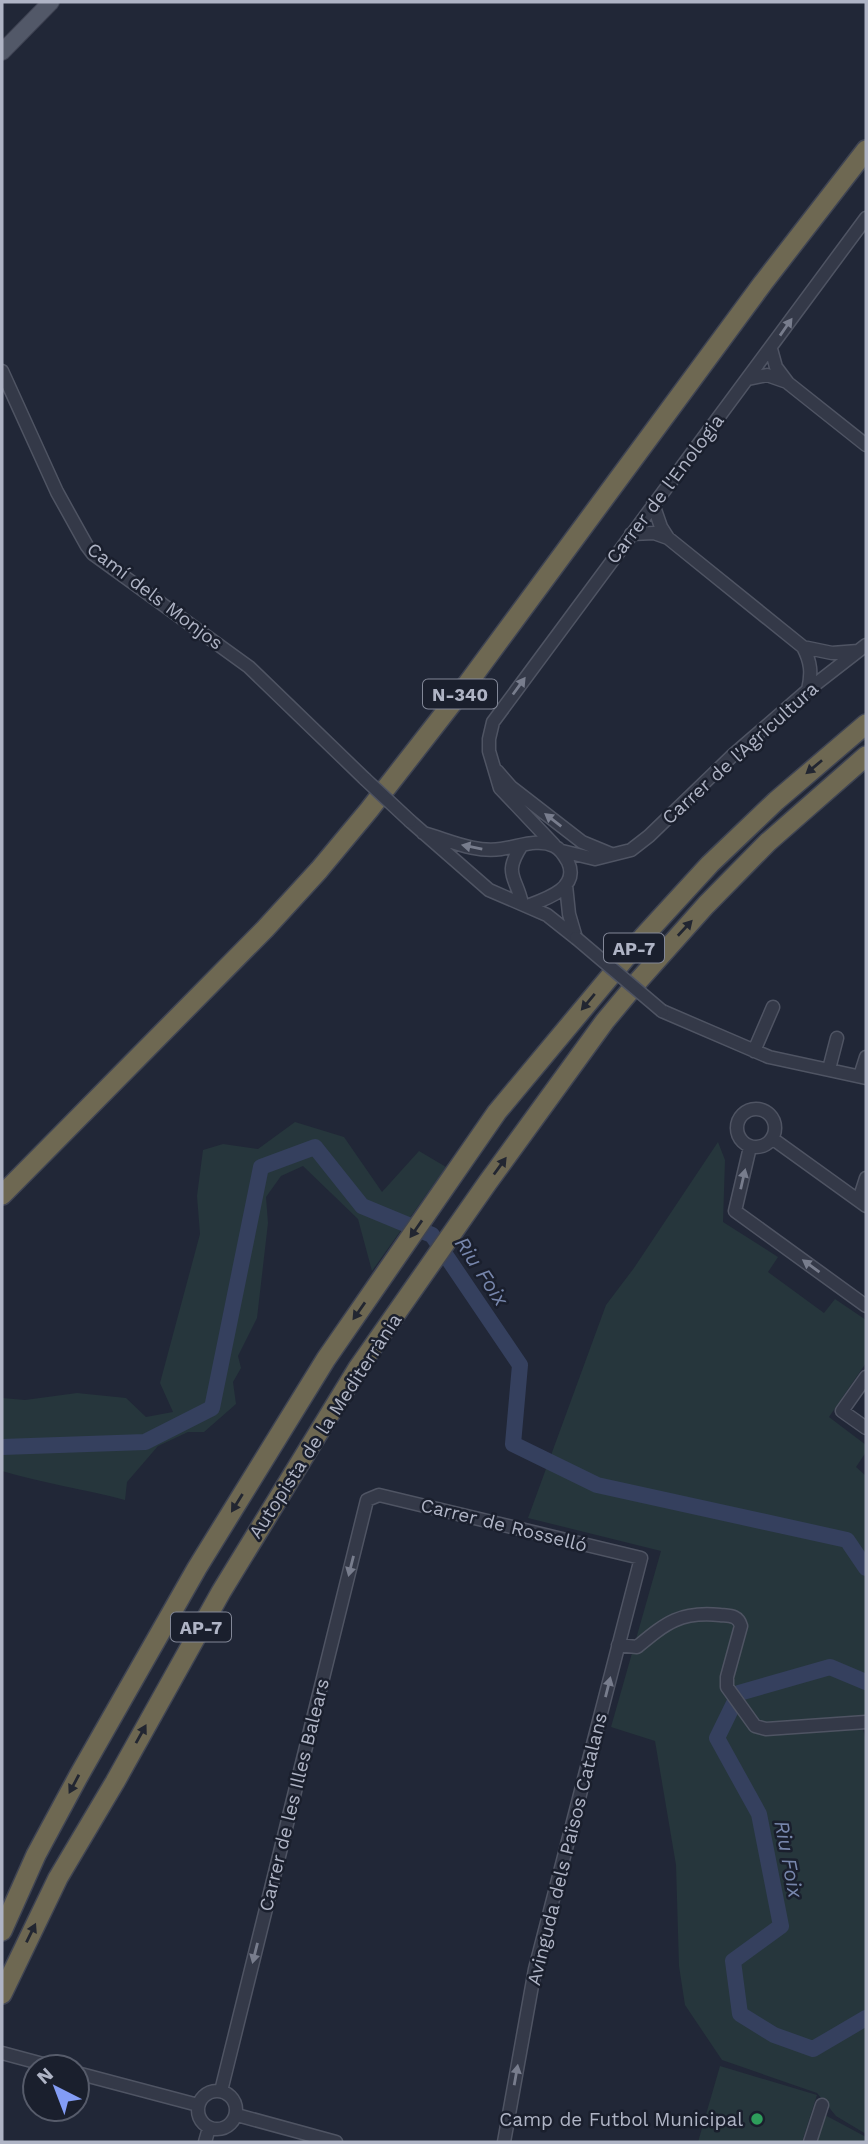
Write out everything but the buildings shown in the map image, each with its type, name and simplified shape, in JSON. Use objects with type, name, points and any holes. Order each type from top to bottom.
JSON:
[{"type":"highway","name":"N-340","points":[[2,1195],[201,996],[344,841],[468,683],[763,283],[866,150]]},
{"type":"highway","name":"Autopista de la Mediterrània","points":[[2,1931],[36,1855],[197,1568],[326,1359],[497,1112],[661,916],[710,863],[767,808],[866,724]]},
{"type":"highway","name":"Autopista de la Mediterrània","points":[[2,1994],[58,1878],[115,1782],[221,1591],[358,1368],[605,1021],[706,905],[768,842],[866,756]]},
{"type":"main road","points":[[2,52],[51,2]]},
{"type":"street","name":"Carrer de l'Enologia","points":[[558,848],[500,788],[489,751],[493,722],[866,218]]},
{"type":"street","points":[[771,349],[776,367],[788,383],[866,445]]},
{"type":"street","name":"Camí dels Monjos","points":[[2,371],[57,492],[93,554],[255,671],[365,779],[489,890],[547,915],[663,1011],[783,1061],[863,1077]]},
{"type":"street","points":[[748,379],[767,375],[788,383]]},
{"type":"street","points":[[653,504],[668,538],[803,647],[811,667],[808,690]]},
{"type":"street","points":[[631,534],[654,533],[668,538]]},
{"type":"street","points":[[803,647],[832,653],[862,648]]},
{"type":"street","name":"Carrer de l'Agricultura","points":[[611,854],[631,850],[649,836],[733,755],[808,690],[862,648]]},
{"type":"street","points":[[495,769],[511,787],[582,842],[611,854]]},
{"type":"street","points":[[423,833],[472,848],[498,850],[542,842],[595,859],[611,854]]},
{"type":"street","points":[[522,845],[515,856],[511,877],[524,905],[558,894],[566,885],[570,876],[569,865],[558,848]]},
{"type":"street","points":[[566,885],[569,914],[576,938]]},
{"type":"street","points":[[754,1051],[773,1007]]},
{"type":"street","points":[[829,1069],[837,1038]]},
{"type":"street","points":[[863,1077],[866,1057]]},
{"type":"street","points":[[753,1109],[767,1112],[775,1124],[773,1139],[759,1148],[750,1147],[738,1135],[740,1118],[753,1109]]},
{"type":"street","points":[[773,1139],[863,1203],[866,1178]]},
{"type":"street","points":[[750,1147],[735,1211],[866,1306]]},
{"type":"street","points":[[866,1377],[842,1410],[866,1428]]},
{"type":"street","name":"Carrer de Rosselló","points":[[367,1500],[379,1495],[641,1558]]},
{"type":"street","name":"Carrer de les Illes Balears","points":[[221,2091],[367,1500]]},
{"type":"street","name":"Avinguda dels Països Catalans","points":[[503,2142],[535,1969],[641,1558]]},
{"type":"street","points":[[618,1646],[637,1647],[680,1616],[704,1613],[734,1616],[741,1626],[727,1677],[727,1688],[755,1726],[761,1729],[866,1722]]},
{"type":"street","points":[[91,2077],[198,2105]]},
{"type":"street","points":[[221,2091],[231,2095],[236,2104],[237,2115],[231,2125],[220,2130],[209,2128],[202,2123],[198,2115],[198,2105],[203,2097],[211,2092],[221,2091]]},
{"type":"street","points":[[810,2142],[822,2105]]},
{"type":"street","points":[[237,2115],[336,2142]]},
{"type":"street","points":[[205,2142],[209,2128]]},
{"type":"shaded area","points":[[295,1122],[344,1137],[382,1192],[419,1151],[446,1167],[372,1271],[358,1219],[303,1166],[281,1176],[266,1197],[268,1223],[257,1318],[238,1356],[241,1368],[233,1382],[236,1404],[204,1432],[188,1432],[158,1446],[127,1482],[125,1500],[2,1471],[2,1398],[25,1400],[77,1393],[126,1398],[146,1417],[173,1412],[160,1383],[200,1234],[197,1196],[203,1150],[223,1144],[258,1149]]},
{"type":"shaded area","points":[[718,1142],[725,1160],[723,1222],[778,1257],[768,1272],[824,1313],[835,1299],[866,1320],[866,1363],[829,1417],[866,1445],[866,1452],[856,1467],[866,1476],[866,1716],[862,1726],[866,1740],[866,2134],[836,2116],[817,2093],[722,2060],[685,2005],[679,1966],[676,1865],[655,1741],[611,1727],[661,1551],[528,1518],[606,1305],[634,1268]]},
{"type":"shaded area","name":"Camp de Futbol Municipal","points":[[720,2066],[817,2095],[802,2142],[698,2142]]},
{"type":"shaded area","points":[[825,2115],[866,2137],[866,2142],[817,2142]]},
{"type":"waterway","name":"Riu Foix","points":[[2,1447],[145,1442],[212,1408],[261,1167],[315,1147],[362,1206],[432,1235],[520,1365],[513,1444],[597,1485],[847,1540],[866,1568]]},
{"type":"waterway","name":"Riu Foix","points":[[866,1682],[830,1667],[739,1693],[717,1738],[759,1814],[781,1926],[733,1961],[740,2014],[774,2035],[813,2049],[866,2018]]},
{"type":"place","name":"Camp de Futbol Municipal","points":[[757,2119]]}]
